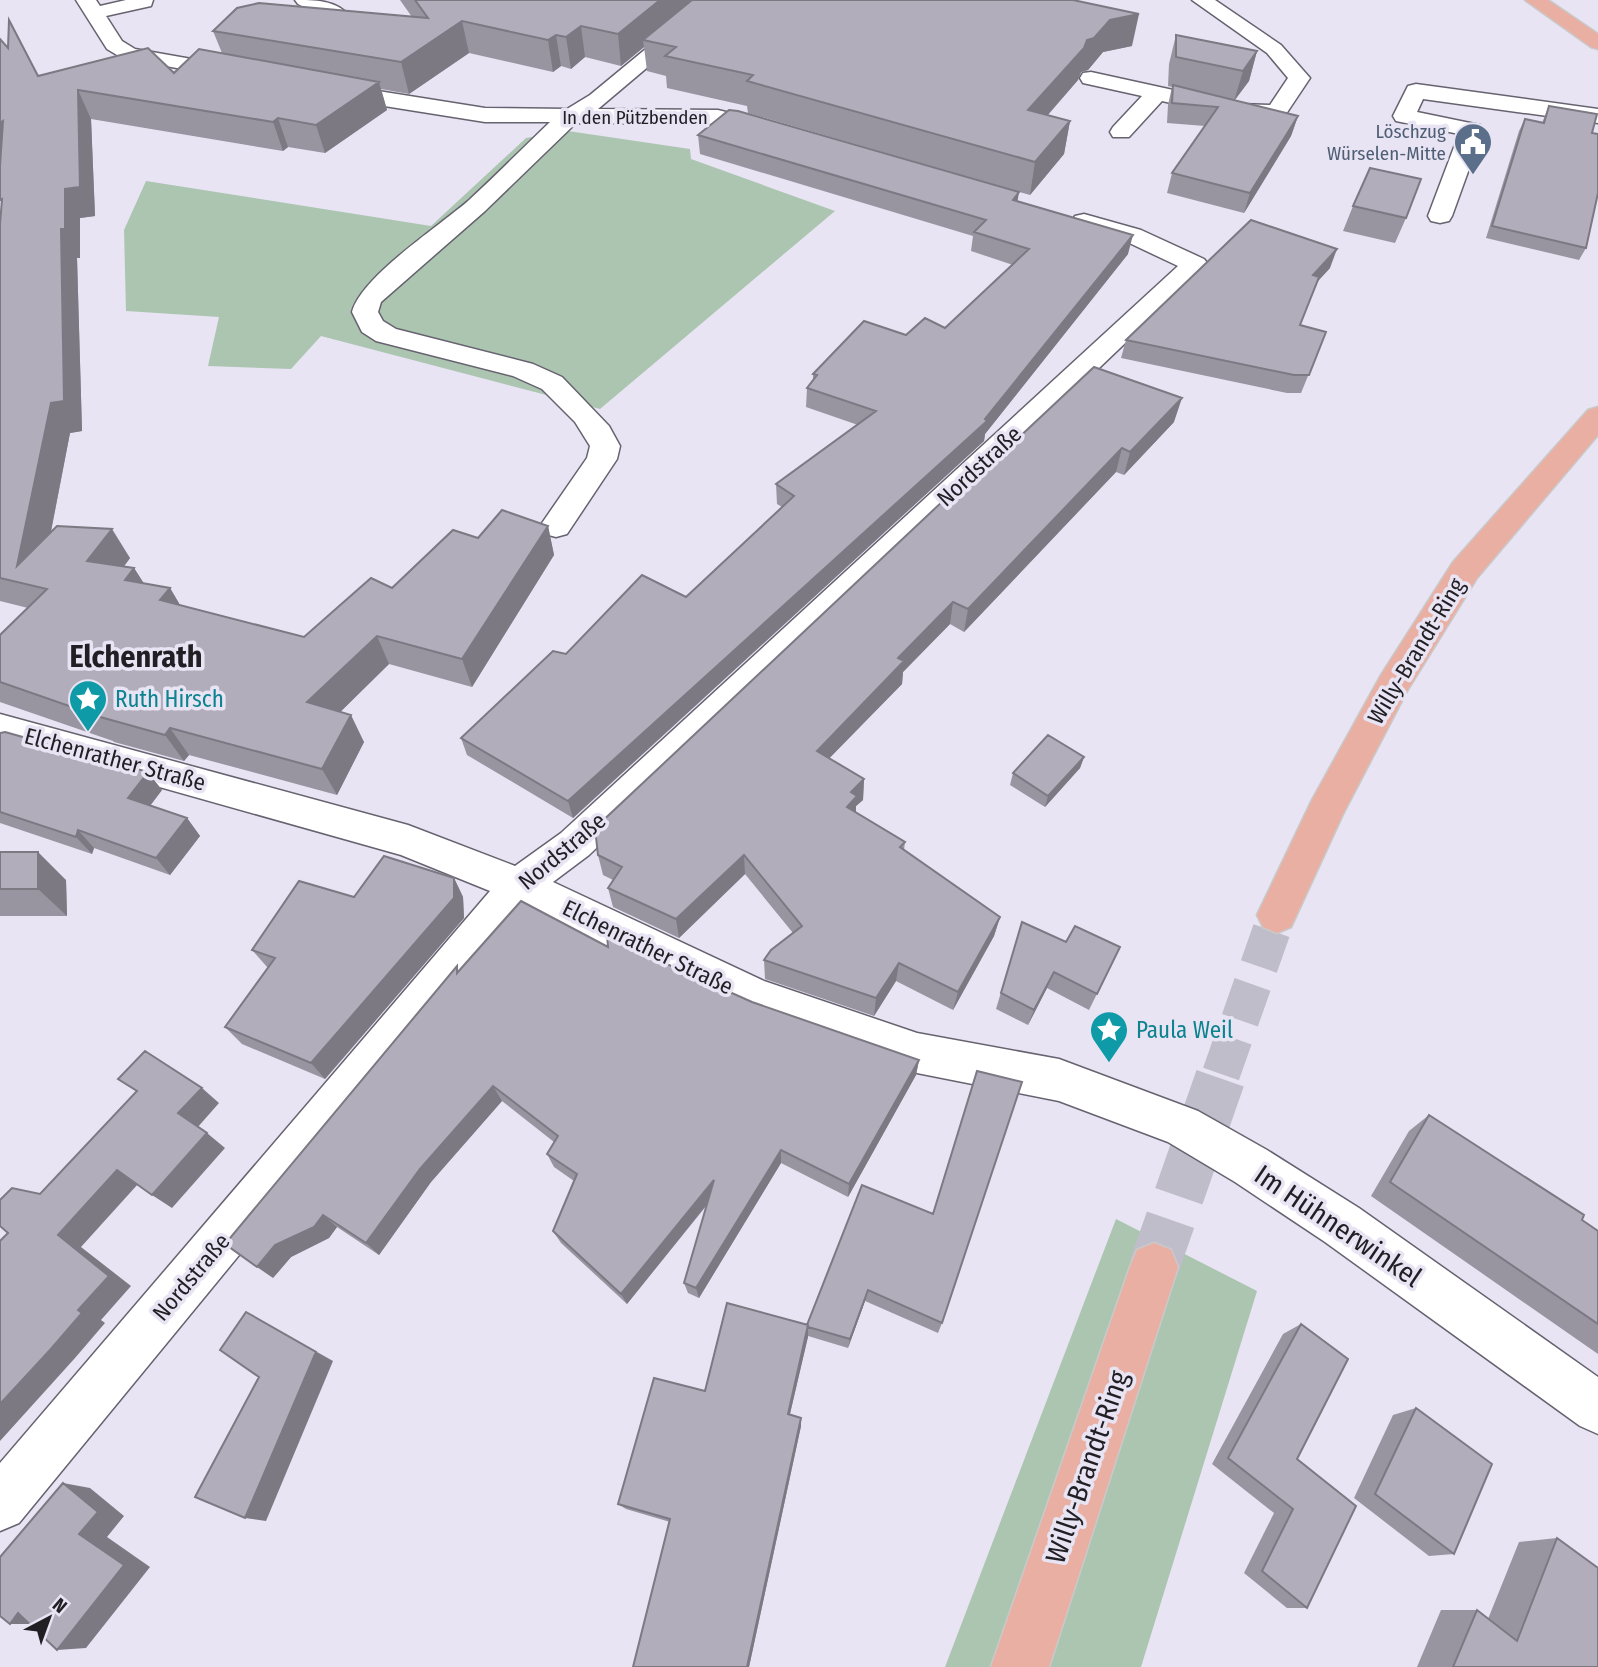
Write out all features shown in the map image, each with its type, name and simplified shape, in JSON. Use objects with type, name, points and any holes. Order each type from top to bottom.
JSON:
[{"type":"main road","points":[[1535,0],[1598,43]]},
{"type":"main road","name":"Willy-Brandt-Ring","points":[[1277,915],[1325,811],[1393,684],[1465,570],[1598,416]]},
{"type":"main road","name":"Willy-Brandt-Ring","points":[[1020,1667],[1154,1267]]},
{"type":"street","points":[[305,0],[339,16]]},
{"type":"street","points":[[556,526],[602,460],[605,446],[586,416],[552,383],[523,370],[386,335],[372,326],[365,312],[368,300],[476,206],[569,117],[598,100],[717,0]]},
{"type":"street","points":[[1091,78],[1237,111],[1276,112],[1299,78],[1274,49],[1202,0]]},
{"type":"street","points":[[147,1],[90,7],[114,45],[129,54],[255,77]]},
{"type":"street","name":"In den Pützbenden","points":[[319,88],[485,115],[718,117],[793,137]]},
{"type":"street","points":[[1440,216],[1472,130],[1404,116],[1416,91],[1598,116]]},
{"type":"street","points":[[1121,132],[1157,93]]},
{"type":"street","name":"Nordstraße","points":[[0,1504],[519,885],[575,844],[1195,264],[1132,235],[1066,216]]},
{"type":"street","name":"Elchenrather Straße","points":[[0,728],[408,841],[519,885],[754,997],[917,1053],[1059,1080]]},
{"type":"street","name":"Im Hühnerwinkel","points":[[1059,1080],[1182,1126],[1251,1166],[1342,1225],[1598,1408]]},
{"type":"green space","points":[[568,131],[690,149],[691,159],[835,211],[600,409],[321,336],[291,369],[208,366],[219,317],[126,311],[124,230],[146,181],[431,226],[526,138]]},
{"type":"green space","points":[[1116,1219],[1257,1291],[1141,1667],[945,1667]]},
{"type":"building","points":[[415,0],[660,0],[618,34],[581,26],[566,37],[556,35],[548,40],[462,21],[401,62],[213,31],[237,8],[259,3],[428,18]]},
{"type":"building","points":[[692,0],[1073,0],[1139,14],[1110,20],[1094,38],[1087,40],[1084,48],[1028,110],[1070,121],[1035,162],[747,81],[753,75],[665,56],[676,47],[643,40]]},
{"type":"building","points":[[9,20],[38,76],[148,48],[174,73],[199,49],[379,82],[316,125],[278,118],[273,122],[78,90],[80,187],[65,189],[65,229],[61,229],[64,401],[51,403],[17,566],[57,526],[112,529],[87,561],[134,568],[125,580],[170,588],[160,600],[304,637],[371,578],[392,588],[453,530],[478,538],[502,510],[548,526],[462,659],[377,636],[307,702],[351,715],[322,769],[170,728],[165,735],[93,715],[0,682],[0,635],[47,589],[0,578],[0,166],[3,121],[0,123],[0,39],[8,48]]},
{"type":"building","points":[[1176,35],[1257,51],[1243,71],[1176,57]]},
{"type":"building","points":[[1173,85],[1298,116],[1250,193],[1172,173],[1218,107],[1172,103]]},
{"type":"building","points":[[1549,106],[1597,114],[1592,133],[1598,134],[1598,193],[1586,248],[1492,226],[1525,119],[1544,123]]},
{"type":"building","points":[[729,110],[1019,192],[1013,200],[1133,235],[985,419],[987,421],[568,801],[461,738],[553,651],[566,654],[642,575],[686,597],[794,496],[776,484],[876,411],[807,388],[817,375],[813,374],[864,321],[906,335],[925,318],[945,328],[1029,249],[974,232],[986,220],[698,135]]},
{"type":"building","points":[[1370,168],[1421,179],[1406,218],[1353,206]]},
{"type":"building","points":[[1251,220],[1337,249],[1313,275],[1319,277],[1300,325],[1326,332],[1309,375],[1294,375],[1126,340]]},
{"type":"building","points":[[1094,367],[1182,398],[1130,452],[1122,448],[968,609],[953,602],[898,658],[904,661],[817,751],[864,779],[851,792],[857,796],[847,807],[905,842],[900,847],[1000,917],[958,992],[899,963],[876,998],[764,960],[771,950],[802,926],[744,855],[676,919],[608,888],[622,867],[598,855],[595,828],[1011,437],[1015,441]]},
{"type":"building","points":[[5,732],[148,772],[128,798],[187,818],[156,858],[78,830],[76,837],[0,812],[0,733]]},
{"type":"building","points":[[1048,735],[1084,757],[1048,796],[1013,773]]},
{"type":"building","points":[[0,852],[38,852],[38,889],[0,889]]},
{"type":"building","points":[[384,856],[454,878],[454,898],[311,1063],[225,1027],[275,958],[252,950],[299,881],[354,897]]},
{"type":"building","points":[[521,901],[608,947],[607,934],[644,951],[642,953],[752,1002],[919,1060],[849,1184],[781,1150],[696,1288],[684,1283],[714,1180],[621,1294],[553,1231],[577,1174],[547,1154],[558,1136],[493,1086],[420,1169],[366,1243],[323,1215],[314,1227],[275,1245],[257,1267],[225,1244],[457,966],[457,973]]},
{"type":"building","points":[[1022,922],[1066,942],[1075,926],[1120,947],[1097,994],[1054,972],[1034,1010],[1001,993]]},
{"type":"building","points":[[145,1051],[202,1088],[178,1113],[207,1133],[152,1195],[117,1170],[58,1235],[109,1276],[78,1310],[82,1313],[0,1404],[0,1241],[8,1233],[0,1226],[0,1200],[12,1188],[40,1194],[137,1091],[118,1079]]},
{"type":"building","points":[[977,1071],[1022,1082],[942,1323],[868,1290],[850,1339],[808,1327],[862,1185],[933,1214]]},
{"type":"building","points":[[1429,1115],[1584,1215],[1582,1220],[1598,1231],[1598,1324],[1390,1182]]},
{"type":"building","points":[[727,1303],[808,1325],[788,1414],[801,1418],[747,1667],[633,1667],[670,1519],[618,1504],[654,1378],[705,1391]]},
{"type":"building","points":[[246,1312],[316,1352],[245,1518],[195,1497],[259,1377],[220,1350]]},
{"type":"building","points":[[1301,1324],[1348,1359],[1297,1459],[1356,1506],[1307,1608],[1262,1571],[1293,1509],[1228,1458]]},
{"type":"building","points":[[1416,1408],[1492,1464],[1454,1554],[1375,1494]]},
{"type":"building","points":[[63,1483],[98,1512],[79,1534],[124,1565],[57,1650],[18,1613],[10,1624],[0,1616],[0,1557]]},
{"type":"building","points":[[1557,1538],[1598,1568],[1598,1667],[1453,1667],[1477,1610],[1517,1641]]},
{"type":"tunnel","points":[[1221,1074],[1277,915]]},
{"type":"tunnel","points":[[1154,1267],[1222,1073]]},
{"type":"place","name":"Löschzug Würselen-Mitte","points":[[1473,176]]},
{"type":"place","name":"Ruth Hirsch","points":[[88,733]]},
{"type":"place","name":"Paula Weil","points":[[1109,1064]]},
{"type":"district","name":"Elchenrath","points":[[136,657]]}]
